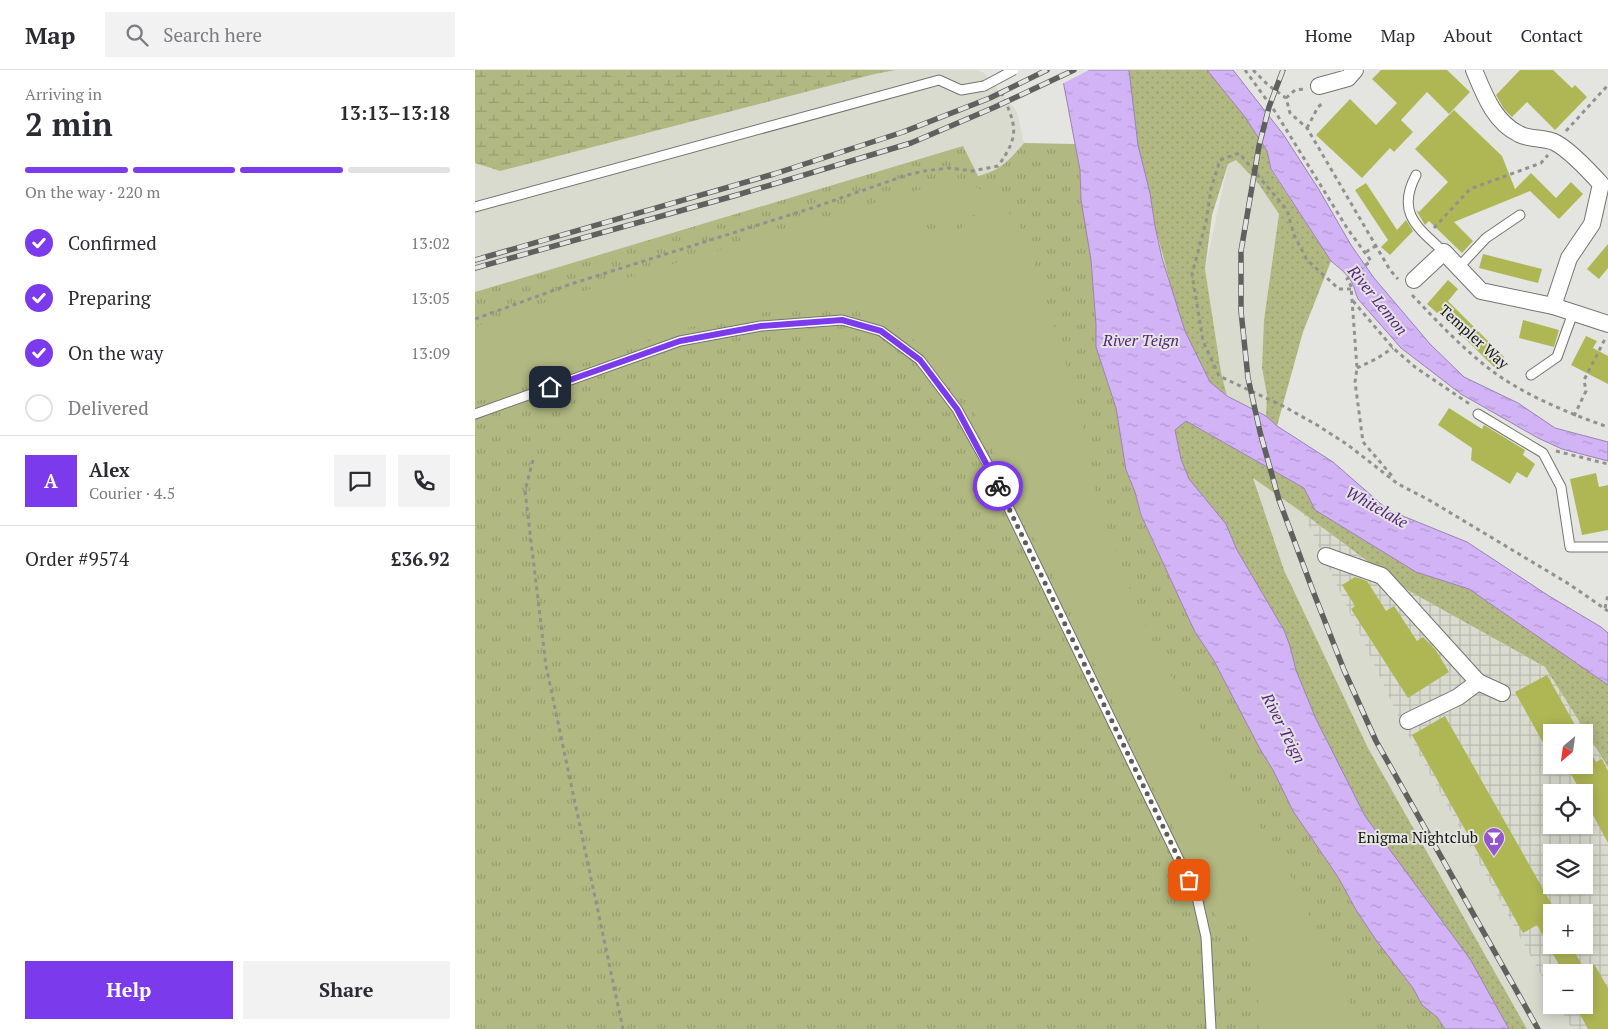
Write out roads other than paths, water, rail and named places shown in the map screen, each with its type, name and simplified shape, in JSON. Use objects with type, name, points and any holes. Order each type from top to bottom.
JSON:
[{"type":"street","points":[[1326,84],[1348,78],[1355,70]]},
{"type":"street","points":[[1474,70],[1487,102],[1508,127],[1520,135],[1556,142],[1605,184],[1592,224],[1569,258],[1553,306]]},
{"type":"street","points":[[1409,285],[1444,252],[1481,291],[1553,306],[1608,324]]},
{"type":"street","points":[[1326,556],[1382,576],[1478,682],[1502,693]]},
{"type":"street","points":[[1408,721],[1458,697],[1478,682]]},
{"type":"lane","points":[[475,207],[939,80],[961,90],[984,86],[1014,70]]},
{"type":"lane","points":[[1416,175],[1409,187],[1409,211],[1414,224],[1444,252]]},
{"type":"lane","points":[[1458,268],[1486,238],[1520,215]]},
{"type":"lane","points":[[1531,375],[1557,357],[1573,312]]},
{"type":"lane","points":[[475,414],[680,341],[761,326],[842,320],[881,331],[920,360],[957,409],[987,463],[1197,897],[1207,937],[1211,1029]]},
{"type":"lane","points":[[1478,414],[1543,453],[1561,487],[1570,547],[1608,547]]},
{"type":"water","name":"River Teign","points":[[1061,70],[1129,70],[1138,145],[1150,193],[1162,258],[1185,331],[1210,382],[1227,396],[1266,416],[1277,426],[1333,462],[1388,510],[1467,542],[1608,633],[1608,685],[1469,589],[1416,572],[1315,510],[1304,488],[1186,421],[1175,430],[1181,459],[1189,479],[1226,524],[1237,550],[1284,630],[1296,670],[1316,719],[1365,816],[1470,959],[1509,1029],[1445,1029],[1437,1017],[1422,1005],[1413,988],[1376,940],[1356,910],[1338,877],[1293,811],[1213,659],[1195,632],[1187,615],[1141,515],[1135,492],[1126,470],[1116,408],[1096,347],[1091,260],[1081,200],[1080,170]]},
{"type":"water","name":"River Lemon","points":[[1207,70],[1233,70],[1283,134],[1318,188],[1351,245],[1374,278],[1430,344],[1464,377],[1518,403],[1555,428],[1608,442],[1608,461],[1562,449],[1538,438],[1461,394],[1401,348],[1358,299],[1348,277],[1331,261],[1271,169],[1267,151],[1245,117]]},
{"type":"railway","points":[[475,260],[774,174],[903,132],[990,98],[1047,70]]},
{"type":"railway","points":[[475,268],[737,195],[911,143],[1074,70]]},
{"type":"railway","points":[[1283,70],[1269,107],[1259,146],[1241,251],[1241,311],[1248,378],[1260,432],[1279,500],[1313,591],[1344,670],[1376,741],[1538,1029]]},
{"type":"place","name":"Enigma Nightclub","points":[[1494,857]]},
{"type":"water label","name":"Whitelake","points":[[1377,507]]}]
